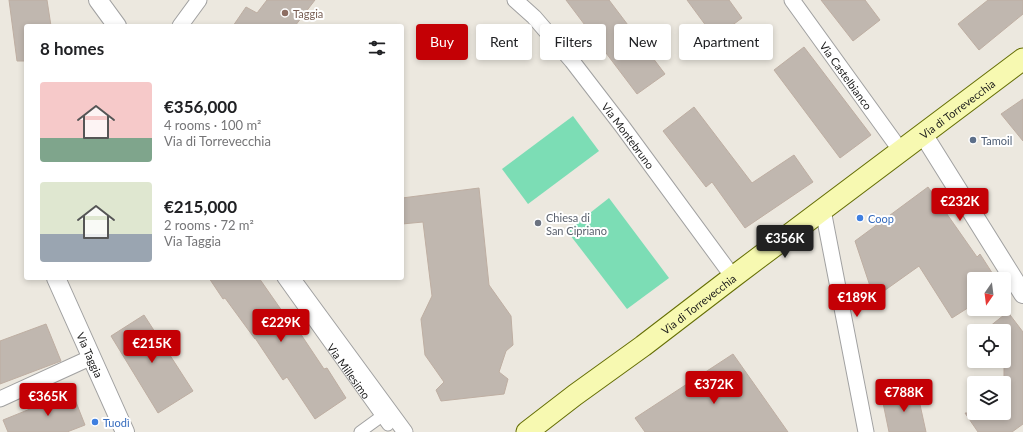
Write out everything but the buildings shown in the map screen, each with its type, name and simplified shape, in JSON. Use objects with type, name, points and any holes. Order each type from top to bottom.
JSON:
[{"type":"main road","name":"Via di Torrevecchia","points":[[527,432],[1023,59]]},
{"type":"street","points":[[98,0],[116,24]]},
{"type":"street","points":[[181,24],[199,0]]},
{"type":"street","name":"Via Montebruno","points":[[515,0],[534,17],[572,61],[622,126],[733,277]]},
{"type":"street","name":"Via Castelbianco","points":[[792,0],[901,151]]},
{"type":"street","points":[[923,134],[1023,294]]},
{"type":"street","points":[[822,210],[866,432]]},
{"type":"street","name":"Via Taggia","points":[[57,280],[125,432]]},
{"type":"street","name":"Via Millesimo","points":[[284,280],[388,420]]},
{"type":"street","name":"Via Millesimo","points":[[293,280],[388,420]]},
{"type":"street","points":[[0,399],[92,357]]},
{"type":"street","points":[[360,432],[388,420],[405,432]]},
{"type":"green space","points":[[573,116],[599,151],[528,204],[502,169]]},
{"type":"green space","points":[[609,198],[669,278],[627,309],[567,231]]},
{"type":"place","name":"Taggia","points":[[285,13]]},
{"type":"place","name":"Tamoil","points":[[973,140]]},
{"type":"place","name":"Coop","points":[[860,218]]},
{"type":"place","name":"Chiesa di San Cipriano","points":[[538,223]]},
{"type":"place","name":"Tuodì","points":[[95,422]]}]
